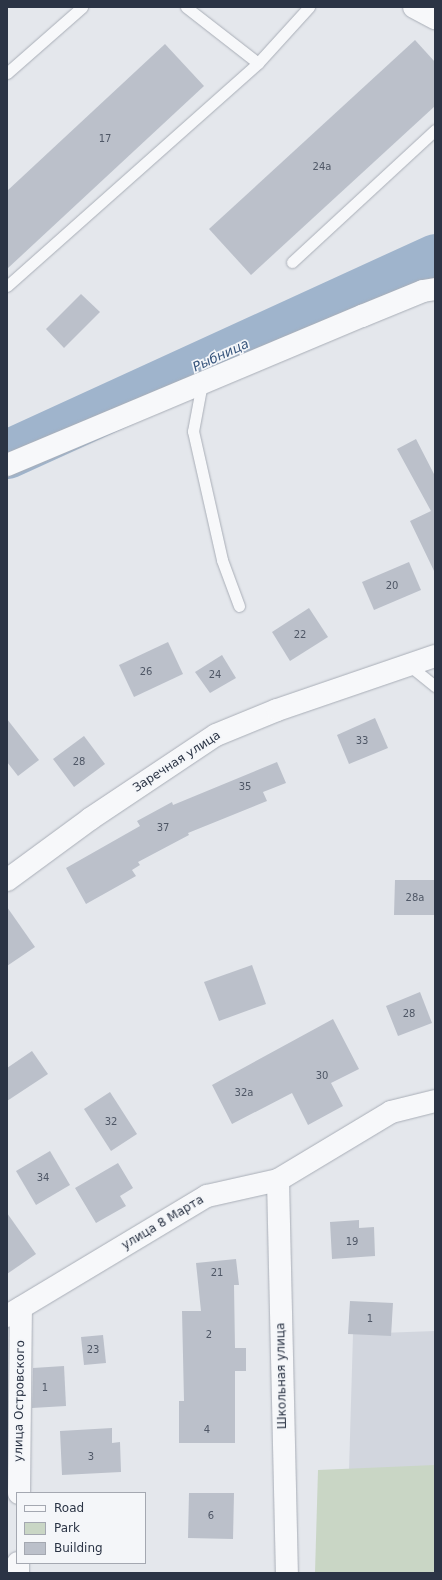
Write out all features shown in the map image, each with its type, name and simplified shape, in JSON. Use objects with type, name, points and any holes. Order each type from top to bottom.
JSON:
[{"type":"street","points":[[414,7],[435,18]]},
{"type":"street","points":[[7,466],[202,382],[423,291],[435,289]]},
{"type":"street","name":"Заречная улица","points":[[7,880],[90,819],[216,735],[277,710],[410,666],[435,656]]},
{"type":"street","name":"улица 8 Марта","points":[[14,1312],[207,1196],[278,1180],[391,1112],[435,1101]]},
{"type":"street","name":"Школьная улица","points":[[278,1180],[287,1573]]},
{"type":"street","name":"улица Островского","points":[[14,1312],[19,1492]]},
{"type":"lane","points":[[7,73],[82,7]]},
{"type":"lane","points":[[186,7],[258,63]]},
{"type":"lane","points":[[7,286],[258,63],[309,7]]},
{"type":"lane","points":[[292,262],[435,130]]},
{"type":"lane","points":[[202,382],[193,431],[222,560],[239,606]]},
{"type":"lane","points":[[410,666],[435,686]]},
{"type":"shaded area","points":[[435,1331],[435,1573],[346,1573],[353,1334]]},
{"type":"green space","points":[[435,1465],[435,1573],[315,1573],[318,1470]]},
{"type":"building","points":[[415,40],[435,62],[435,106],[251,275],[209,229]]},
{"type":"building","points":[[165,44],[204,86],[7,269],[7,191]]},
{"type":"building","points":[[81,294],[100,312],[64,348],[46,329]]},
{"type":"building","points":[[416,439],[435,476],[435,573],[410,521],[431,511],[397,449]]},
{"type":"building","points":[[409,562],[421,590],[374,610],[362,582]]},
{"type":"building","points":[[309,608],[328,637],[290,661],[272,632]]},
{"type":"building","points":[[168,642],[183,674],[134,697],[119,665]]},
{"type":"building","points":[[222,655],[236,678],[210,693],[195,672]]},
{"type":"building","points":[[375,718],[388,748],[349,764],[337,735]]},
{"type":"building","points":[[7,719],[39,760],[18,776],[7,762]]},
{"type":"building","points":[[84,736],[105,764],[74,787],[53,759]]},
{"type":"building","points":[[277,762],[286,783],[263,792],[267,801],[188,833],[189,835],[138,862],[140,865],[132,870],[136,876],[86,904],[66,868],[140,826],[137,821],[172,802],[173,805]]},
{"type":"building","points":[[395,880],[435,880],[435,915],[394,915]]},
{"type":"building","points":[[7,907],[35,947],[7,966]]},
{"type":"building","points":[[252,965],[266,1004],[219,1021],[204,982]]},
{"type":"building","points":[[420,992],[432,1023],[398,1036],[386,1006]]},
{"type":"building","points":[[333,1019],[359,1069],[331,1083],[343,1106],[308,1125],[292,1093],[232,1124],[212,1085]]},
{"type":"building","points":[[32,1051],[48,1074],[7,1101],[7,1068]]},
{"type":"building","points":[[110,1092],[137,1134],[111,1151],[84,1109]]},
{"type":"building","points":[[50,1151],[70,1185],[36,1205],[16,1171]]},
{"type":"building","points":[[118,1163],[133,1188],[120,1196],[126,1206],[96,1223],[75,1188]]},
{"type":"building","points":[[7,1213],[36,1254],[7,1274]]},
{"type":"building","points":[[359,1220],[359,1228],[374,1227],[375,1256],[332,1259],[330,1222]]},
{"type":"building","points":[[236,1259],[239,1285],[234,1285],[235,1348],[246,1348],[246,1371],[235,1371],[235,1443],[179,1443],[179,1401],[184,1401],[182,1311],[201,1311],[196,1263]]},
{"type":"building","points":[[350,1301],[393,1303],[391,1336],[348,1334]]},
{"type":"building","points":[[103,1335],[106,1363],[84,1365],[81,1337]]},
{"type":"building","points":[[64,1366],[66,1406],[32,1408],[33,1368]]},
{"type":"building","points":[[112,1428],[112,1443],[120,1442],[121,1472],[62,1475],[60,1431]]},
{"type":"building","points":[[189,1493],[234,1493],[233,1539],[188,1538]]},
{"type":"waterway","name":"Рыбница","points":[[7,454],[435,258]]}]
